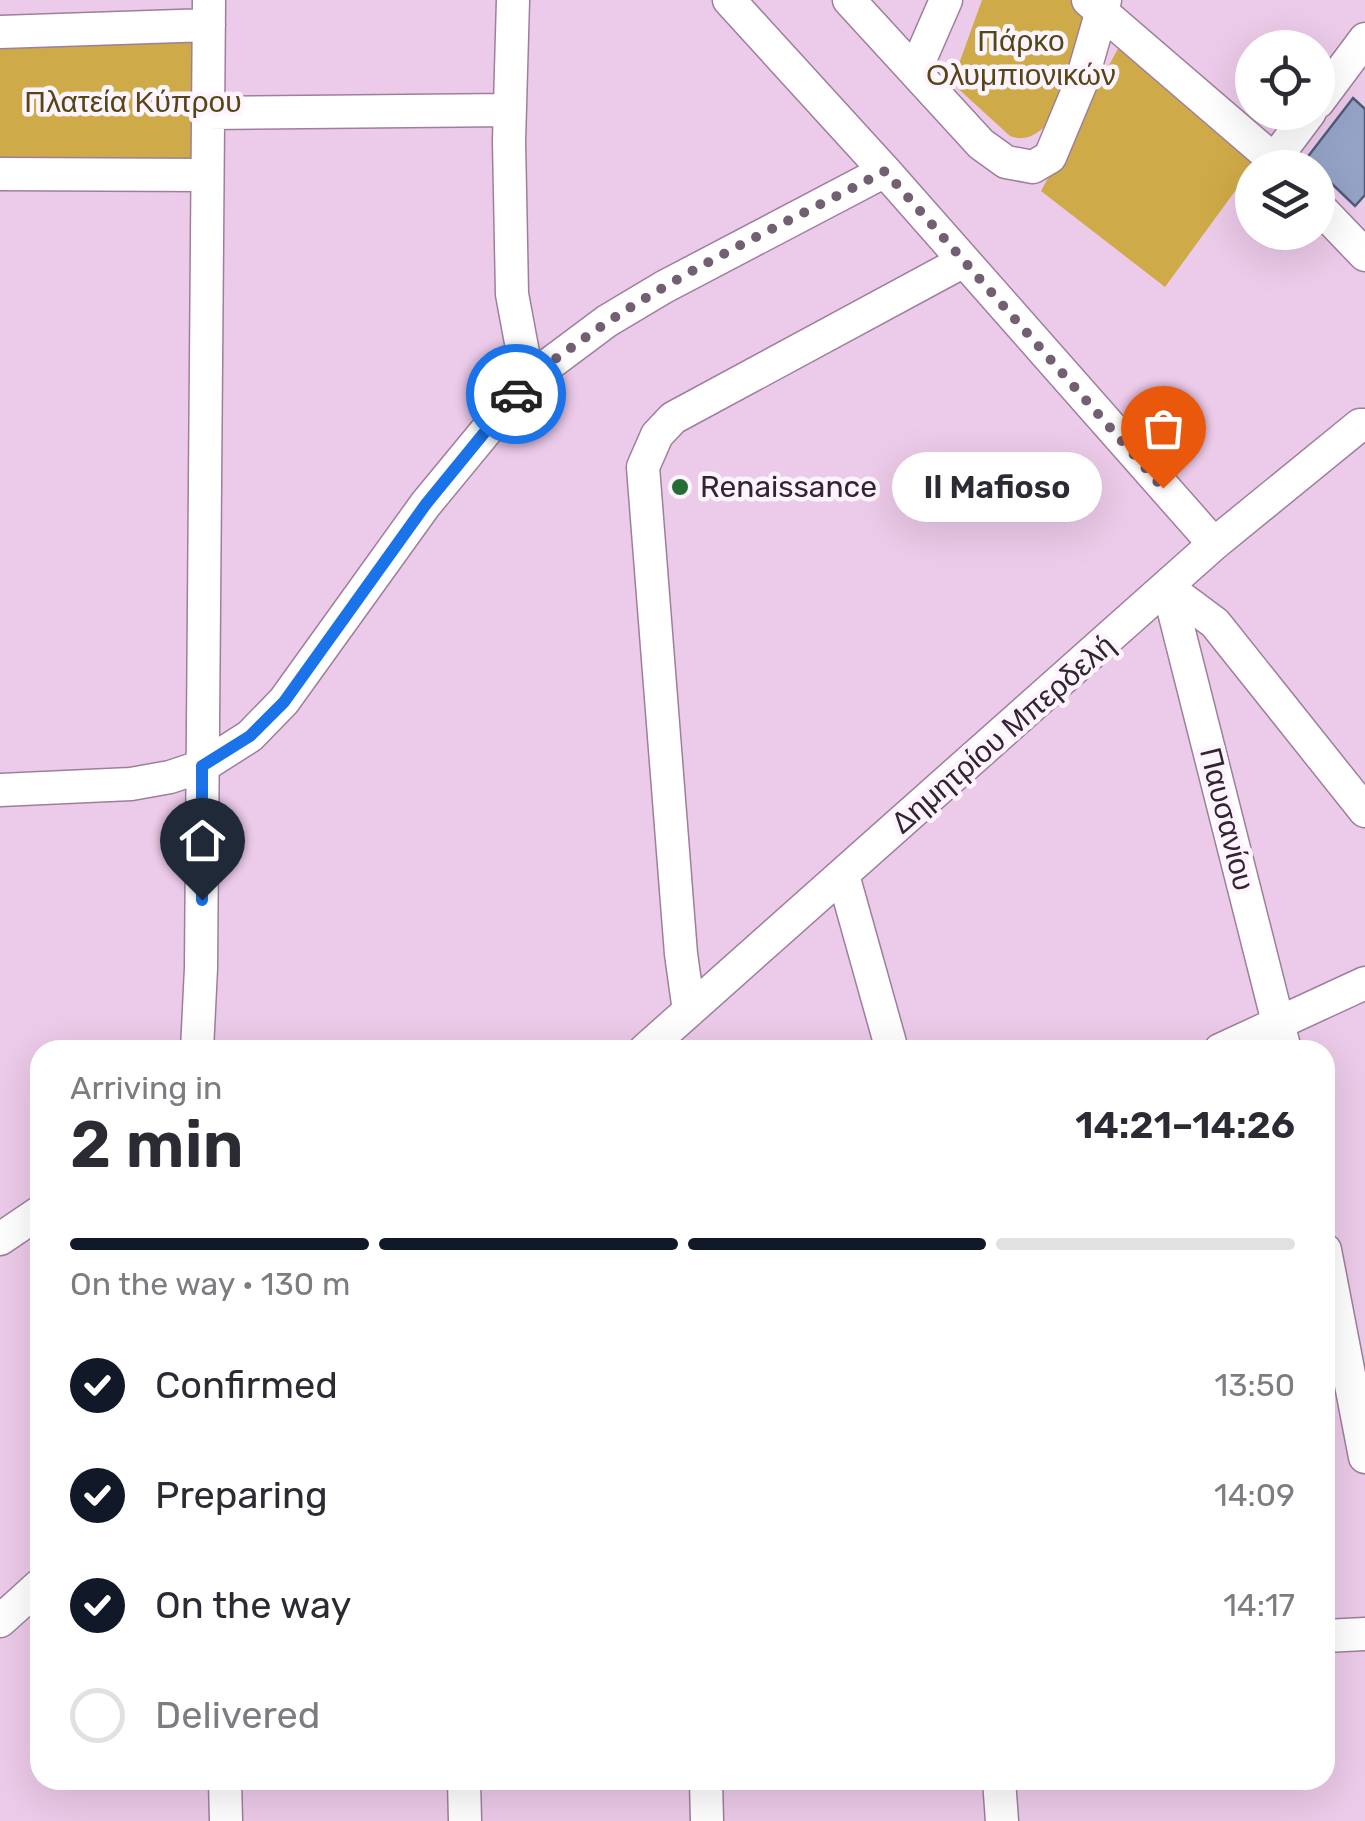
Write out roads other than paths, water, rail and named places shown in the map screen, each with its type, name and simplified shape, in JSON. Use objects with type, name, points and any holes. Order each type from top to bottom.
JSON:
[{"type":"street","points":[[514,0],[510,110],[512,294],[528,380]]},
{"type":"street","points":[[729,0],[1214,544]]},
{"type":"street","points":[[849,0],[980,144],[1006,162],[1033,167],[1050,157],[1080,83],[1098,4],[1261,150]]},
{"type":"street","points":[[916,71],[946,0]]},
{"type":"street","points":[[0,32],[209,12],[198,1040]]},
{"type":"street","points":[[1335,79],[1365,39]]},
{"type":"street","points":[[208,113],[510,110]]},
{"type":"street","points":[[0,790],[130,784],[170,777],[202,766],[250,736],[284,702],[426,504],[528,380],[607,321],[664,287],[885,171]]},
{"type":"street","points":[[0,174],[205,175]]},
{"type":"street","points":[[1335,224],[1365,256]]},
{"type":"street","points":[[689,1011],[681,954],[644,467],[648,450],[673,418],[962,262]]},
{"type":"street","name":"Δημητρίου Μπερδελή","points":[[656,1040],[1214,544],[1360,425],[1365,425]]},
{"type":"street","points":[[1168,588],[1215,623],[1365,811]]},
{"type":"street","name":"Παυσανίου","points":[[1168,588],[1282,1037]]},
{"type":"street","points":[[843,875],[889,1040]]},
{"type":"street","points":[[1282,1037],[1365,983]]},
{"type":"street","points":[[0,1240],[30,1219]]},
{"type":"street","points":[[1335,1354],[1339,1395],[1365,1457]]},
{"type":"street","points":[[0,1620],[30,1594]]},
{"type":"street","points":[[1335,1636],[1365,1634]]},
{"type":"street","points":[[225,1790],[226,1821]]},
{"type":"street","points":[[464,1790],[464,1821]]},
{"type":"street","points":[[706,1790],[707,1821]]},
{"type":"street","points":[[999,1790],[1002,1821]]},
{"type":"place","name":"Renaissance","points":[[680,487]]},
{"type":"place","name":"Il Mafioso","points":[[1163,488]]},
{"type":"park label","name":"Πάρκο Ολυμπιονικών","points":[[1021,58]]},
{"type":"park label","name":"Πλατεία Κύπρου","points":[[133,102]]}]
